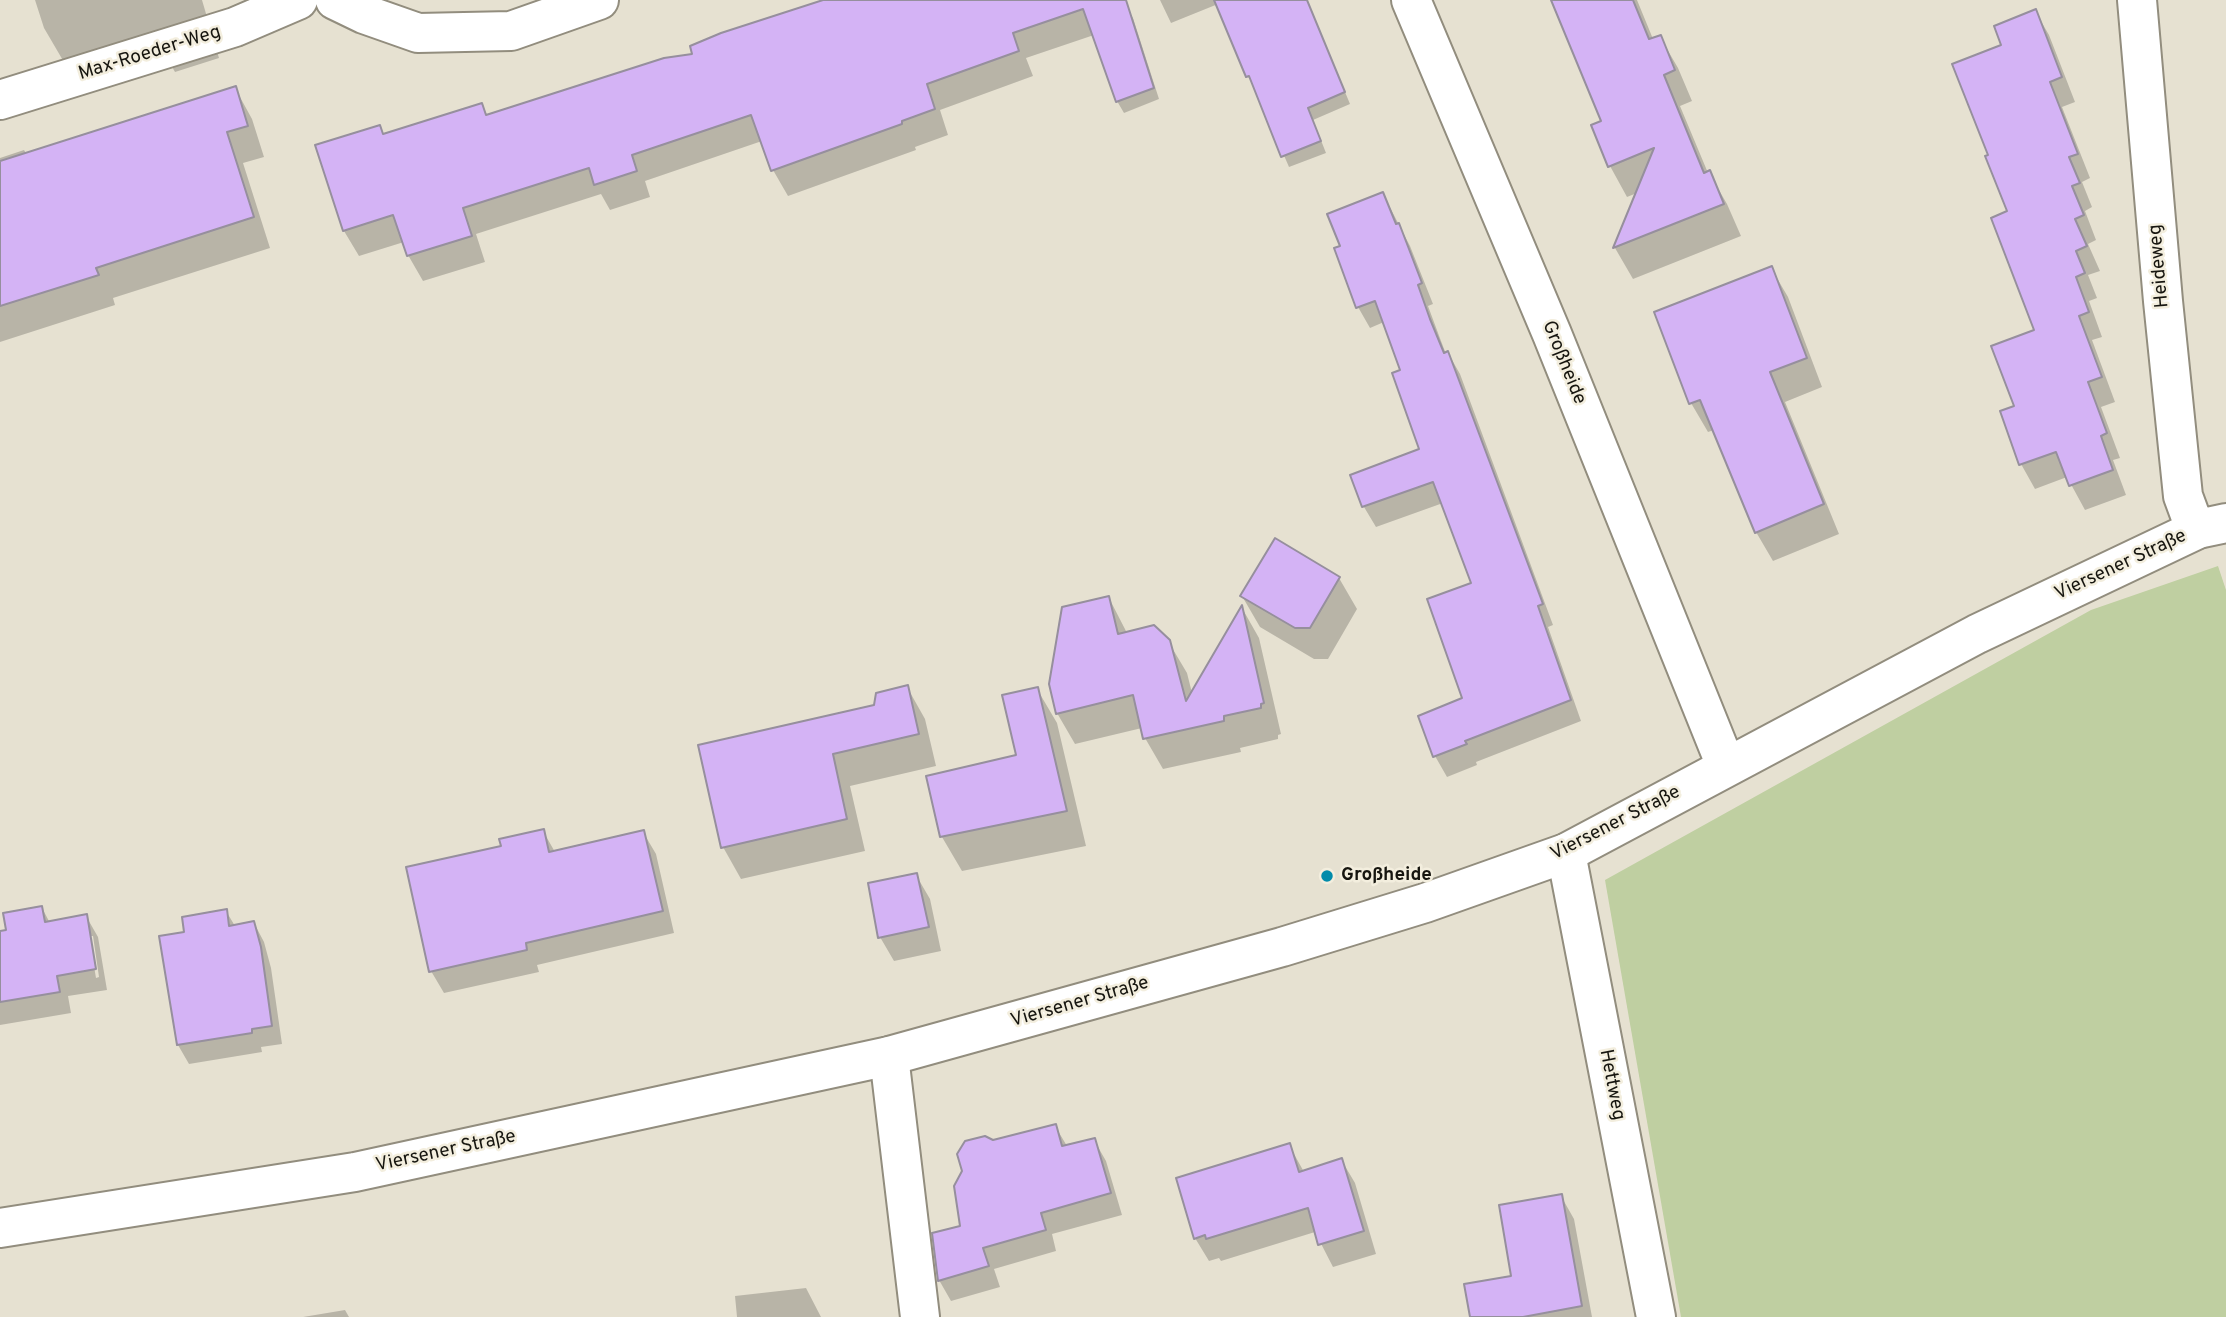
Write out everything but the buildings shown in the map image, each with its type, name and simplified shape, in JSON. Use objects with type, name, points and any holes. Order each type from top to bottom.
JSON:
[{"type":"street","name":"Max-Roeder-Weg","points":[[0,100],[235,27],[298,0]]},
{"type":"street","points":[[335,0],[364,14],[418,33],[511,31],[599,0]]},
{"type":"street","name":"Großheide","points":[[1411,0],[1552,334],[1726,766]]},
{"type":"street","name":"Heideweg","points":[[2137,0],[2183,496],[2190,515],[2212,526]]},
{"type":"street","name":"Viersener Straße","points":[[0,1228],[355,1172],[889,1056],[1320,936],[1425,903],[1566,853],[1977,634],[2212,526]]},
{"type":"street","name":"Hettweg","points":[[1566,853],[1656,1317]]},
{"type":"street","points":[[889,1056],[920,1317]]},
{"type":"green space","points":[[2218,566],[2226,590],[2226,1317],[1681,1317],[1605,880],[2091,610]]},
{"type":"place","name":"Großheide","points":[[1327,876]]}]
